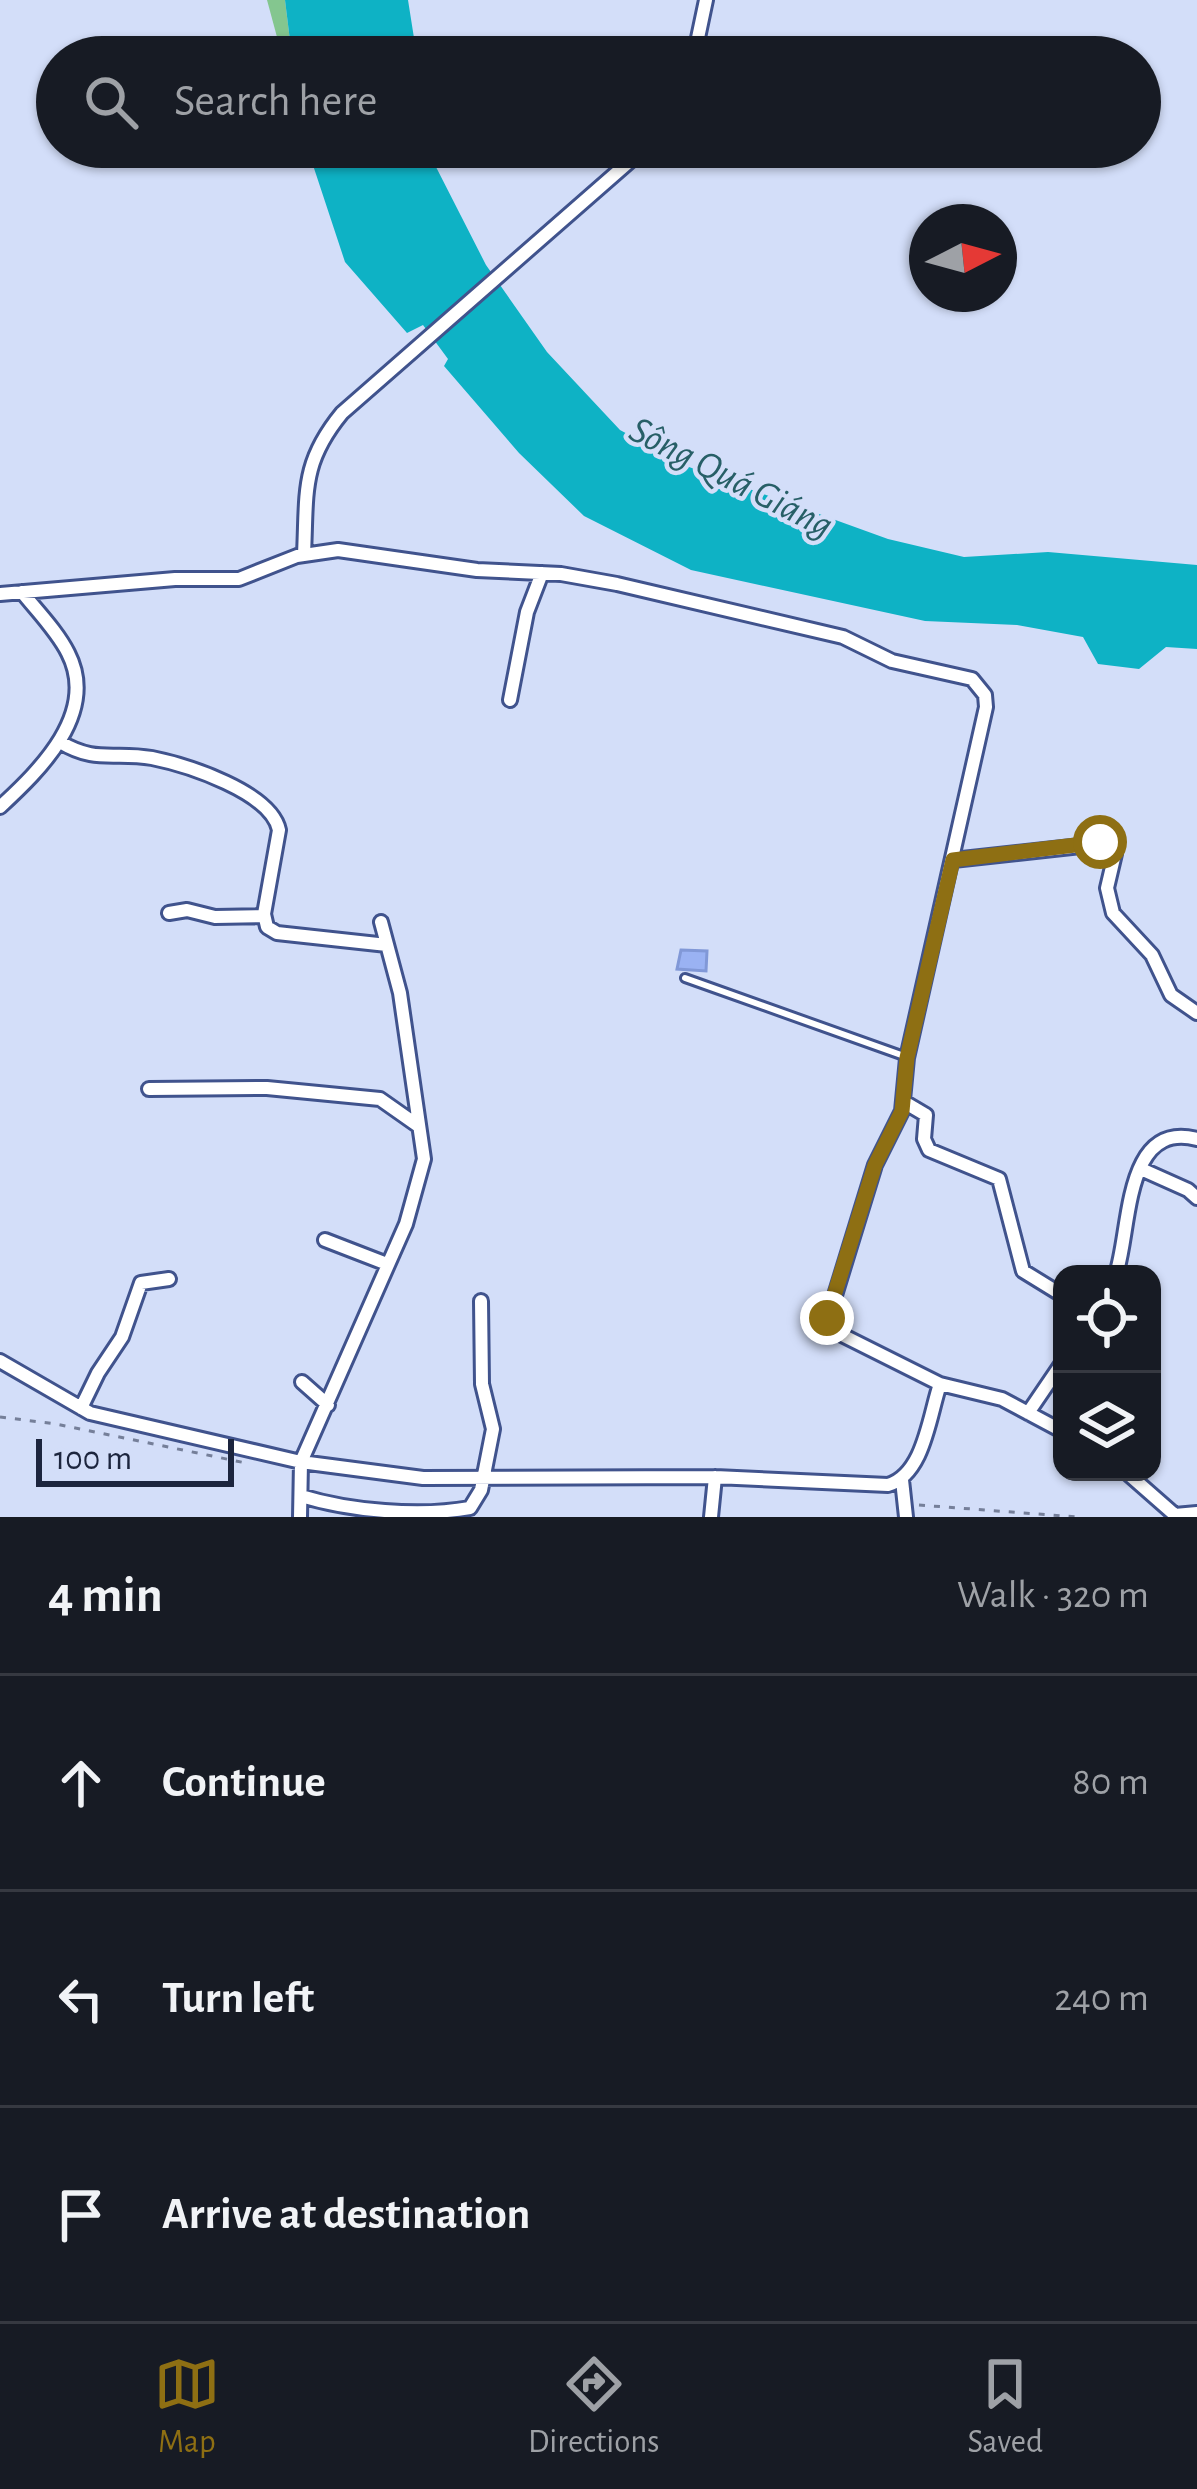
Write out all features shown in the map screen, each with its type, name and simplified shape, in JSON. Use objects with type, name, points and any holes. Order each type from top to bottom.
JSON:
[{"type":"street","points":[[698,36],[706,0]]},
{"type":"street","points":[[304,554],[307,481],[321,439],[342,413],[622,168]]},
{"type":"street","points":[[0,594],[176,579],[239,580],[304,554],[338,550],[617,584],[843,638],[892,661],[972,679],[985,695],[986,707],[907,1058],[904,1102],[875,1165],[827,1318],[835,1331],[940,1384],[1001,1399],[1053,1426]]},
{"type":"street","points":[[510,700],[527,612],[542,573]]},
{"type":"street","points":[[0,807],[60,742],[69,724],[75,668],[67,649],[22,592]]},
{"type":"street","points":[[60,742],[87,756],[137,756],[166,762],[236,788],[267,806],[279,830],[264,916],[267,927],[277,933],[387,945]]},
{"type":"street","points":[[953,860],[1108,843],[1115,854],[1107,876],[1113,913],[1152,955],[1171,995],[1197,1013]]},
{"type":"street","points":[[169,913],[264,916]]},
{"type":"street","points":[[300,1517],[301,1462],[406,1224],[424,1159],[400,993],[381,922]]},
{"type":"street","points":[[149,1089],[247,1087],[374,1098],[417,1124]]},
{"type":"street","points":[[904,1102],[926,1115],[924,1138],[929,1150],[999,1179],[1022,1271],[1053,1290]]},
{"type":"street","points":[[1117,1265],[1124,1217],[1150,1150],[1166,1138],[1197,1138]]},
{"type":"street","points":[[1141,1168],[1197,1198]]},
{"type":"street","points":[[325,1240],[387,1264]]},
{"type":"street","points":[[81,1408],[122,1337],[141,1283],[169,1279]]},
{"type":"street","points":[[301,1496],[371,1515],[470,1508],[493,1429],[482,1384],[481,1301]]},
{"type":"street","points":[[0,1361],[81,1408],[301,1462],[423,1478],[715,1477],[865,1486],[902,1480],[915,1466],[940,1384]]},
{"type":"street","points":[[1028,1413],[1056,1373]]},
{"type":"street","points":[[302,1382],[328,1405]]},
{"type":"street","points":[[711,1517],[715,1477]]},
{"type":"street","points":[[902,1480],[905,1510]]},
{"type":"street","points":[[1136,1481],[1175,1515],[1197,1513]]},
{"type":"lane","points":[[685,978],[907,1058]]},
{"type":"path","points":[[0,1417],[260,1466]]},
{"type":"path","points":[[905,1510],[1077,1517]]},
{"type":"green space","points":[[267,0],[285,0],[289,36],[277,36]]},
{"type":"water","points":[[285,0],[408,0],[414,36],[289,36]]},
{"type":"water","points":[[314,168],[437,168],[486,265],[547,352],[620,430],[689,467],[888,539],[964,557],[1048,552],[1197,565],[1197,649],[1166,647],[1139,669],[1098,664],[1083,637],[1017,625],[925,621],[691,570],[584,516],[519,453],[444,366],[448,359],[423,325],[407,333],[345,262]]},
{"type":"building","points":[[681,950],[707,951],[706,971],[677,969]]},
{"type":"route","points":[[827,1318],[875,1165],[902,1111],[907,1058],[953,860],[1100,842]]},
{"type":"water label","name":"Sông Quá Giáng","points":[[731,478]]}]
